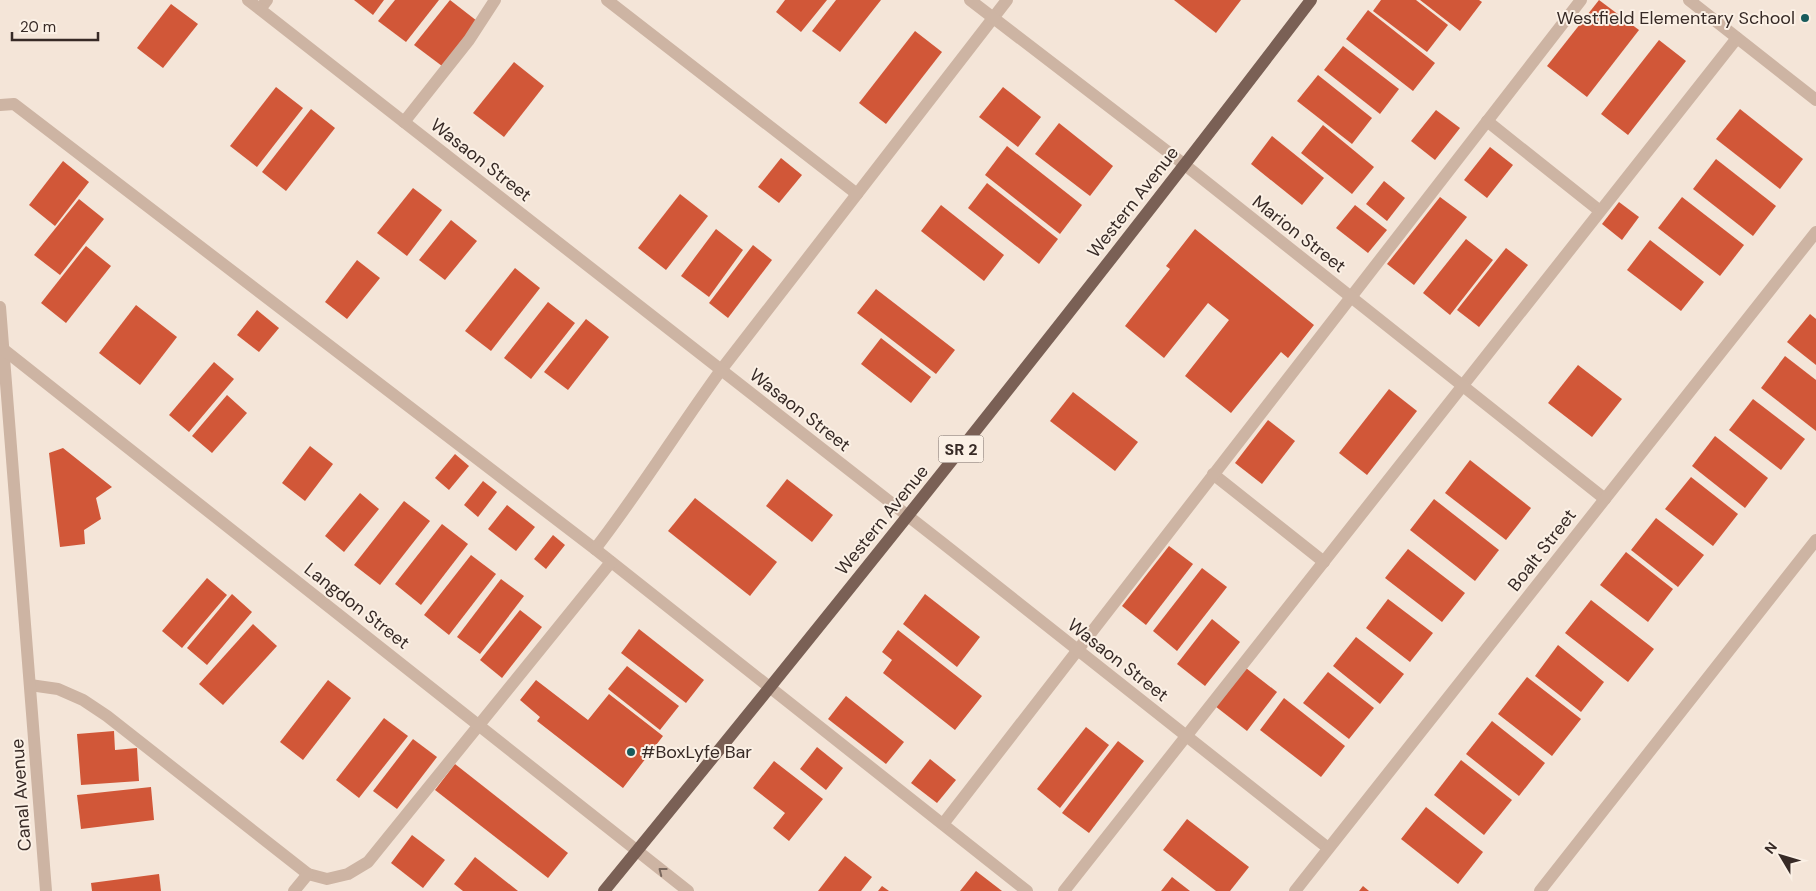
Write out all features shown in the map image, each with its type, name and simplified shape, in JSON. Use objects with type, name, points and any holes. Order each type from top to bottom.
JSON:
[{"type":"main road","name":"Western Avenue","points":[[604,891],[908,516],[1185,165],[1311,0]]},
{"type":"street","name":"Wasaon Street","points":[[248,0],[264,4],[404,122],[908,516],[1328,848]]},
{"type":"street","points":[[404,122],[470,40],[495,0]]},
{"type":"street","points":[[606,0],[857,194]]},
{"type":"street","name":"Marion Street","points":[[970,0],[1185,165],[1605,499]]},
{"type":"street","points":[[594,549],[623,512],[721,370],[1007,0]]},
{"type":"street","points":[[943,824],[1581,0]]},
{"type":"street","points":[[1689,0],[1816,100]]},
{"type":"street","points":[[1064,891],[1737,38]]},
{"type":"street","points":[[0,105],[14,104],[611,562],[1027,891]]},
{"type":"street","points":[[1487,121],[1600,211]]},
{"type":"street","name":"Boalt Street","points":[[1295,891],[1816,232]]},
{"type":"street","name":"Canal Avenue","points":[[0,307],[46,891]]},
{"type":"street","name":"Langdon Street","points":[[3,349],[688,891]]},
{"type":"street","points":[[1214,474],[1324,562]]},
{"type":"street","points":[[1540,891],[1816,540]]},
{"type":"street","points":[[30,685],[58,689],[84,700],[308,874],[327,879],[348,874],[368,862],[611,562]]},
{"type":"street","points":[[294,891],[308,874]]},
{"type":"building","points":[[354,0],[384,0],[373,15]]},
{"type":"building","points":[[395,0],[439,0],[406,42],[378,21]]},
{"type":"building","points":[[450,0],[477,21],[442,66],[414,45]]},
{"type":"building","points":[[785,0],[827,0],[801,32],[776,12]]},
{"type":"building","points":[[836,0],[881,0],[840,52],[812,31]]},
{"type":"building","points":[[1174,0],[1241,0],[1216,33]]},
{"type":"building","points":[[1381,0],[1416,0],[1448,25],[1427,52],[1373,11]]},
{"type":"building","points":[[1420,0],[1479,0],[1482,2],[1460,31]]},
{"type":"building","points":[[1599,0],[1639,30],[1587,97],[1547,66]]},
{"type":"building","points":[[171,4],[198,24],[163,68],[137,48]]},
{"type":"building","points":[[1368,10],[1435,63],[1413,91],[1346,39]]},
{"type":"building","points":[[915,31],[942,52],[886,124],[859,103]]},
{"type":"building","points":[[1659,40],[1686,61],[1628,135],[1601,114]]},
{"type":"building","points":[[1343,46],[1399,89],[1380,114],[1324,70]]},
{"type":"building","points":[[514,62],[544,86],[504,137],[473,113]]},
{"type":"building","points":[[1318,75],[1372,118],[1352,144],[1297,101]]},
{"type":"building","points":[[276,87],[303,108],[257,167],[230,146]]},
{"type":"building","points":[[1003,87],[1041,117],[1018,147],[979,117]]},
{"type":"building","points":[[311,109],[335,128],[286,191],[262,172]]},
{"type":"building","points":[[1740,109],[1803,159],[1780,189],[1716,139]]},
{"type":"building","points":[[1436,110],[1460,128],[1435,160],[1411,141]]},
{"type":"building","points":[[1059,123],[1113,166],[1090,196],[1035,154]]},
{"type":"building","points":[[1323,125],[1374,167],[1352,194],[1301,153]]},
{"type":"building","points":[[1272,136],[1324,178],[1302,205],[1251,164]]},
{"type":"building","points":[[1007,146],[1082,205],[1060,234],[985,175]]},
{"type":"building","points":[[1490,147],[1513,165],[1487,198],[1464,180]]},
{"type":"building","points":[[781,158],[802,175],[779,203],[758,187]]},
{"type":"building","points":[[1716,159],[1776,206],[1753,236],[1693,189]]},
{"type":"building","points":[[63,161],[89,182],[55,226],[29,205]]},
{"type":"building","points":[[1384,181],[1405,198],[1387,221],[1366,204]]},
{"type":"building","points":[[987,183],[1058,239],[1039,264],[968,208]]},
{"type":"building","points":[[413,188],[442,210],[407,256],[377,233]]},
{"type":"building","points":[[680,194],[708,216],[666,270],[638,248]]},
{"type":"building","points":[[1440,197],[1467,217],[1414,285],[1387,264]]},
{"type":"building","points":[[1682,197],[1744,245],[1720,276],[1658,228]]},
{"type":"building","points":[[79,199],[104,219],[60,275],[34,255]]},
{"type":"building","points":[[1619,202],[1639,217],[1622,240],[1602,224]]},
{"type":"building","points":[[941,205],[1004,255],[984,281],[921,231]]},
{"type":"building","points":[[1355,205],[1387,230],[1368,253],[1336,228]]},
{"type":"building","points":[[451,220],[477,241],[445,280],[419,260]]},
{"type":"building","points":[[716,229],[743,250],[709,297],[681,276]]},
{"type":"building","points":[[1195,229],[1314,325],[1288,358],[1281,352],[1231,413],[1185,376],[1229,320],[1208,303],[1164,358],[1125,326],[1170,269],[1166,266]]},
{"type":"building","points":[[1466,239],[1493,260],[1450,315],[1423,293]]},
{"type":"building","points":[[1650,240],[1704,282],[1681,311],[1627,270]]},
{"type":"building","points":[[753,245],[772,260],[728,318],[709,303]]},
{"type":"building","points":[[86,246],[111,266],[66,323],[41,303]]},
{"type":"building","points":[[1506,248],[1528,265],[1479,327],[1457,310]]},
{"type":"building","points":[[357,260],[380,278],[347,319],[325,302]]},
{"type":"building","points":[[515,268],[540,288],[491,351],[465,331]]},
{"type":"building","points":[[876,289],[955,350],[936,374],[857,313]]},
{"type":"building","points":[[548,302],[575,323],[531,379],[504,358]]},
{"type":"building","points":[[136,305],[177,337],[140,385],[99,353]]},
{"type":"building","points":[[257,310],[279,328],[259,352],[237,335]]},
{"type":"building","points":[[1810,314],[1816,319],[1816,365],[1787,342]]},
{"type":"building","points":[[586,319],[609,337],[568,390],[544,372]]},
{"type":"building","points":[[881,338],[931,377],[911,403],[861,364]]},
{"type":"building","points":[[1785,356],[1816,380],[1816,431],[1761,388]]},
{"type":"building","points":[[214,362],[234,379],[189,432],[169,415]]},
{"type":"building","points":[[1578,365],[1622,399],[1592,437],[1548,403]]},
{"type":"building","points":[[1389,389],[1417,411],[1367,475],[1339,453]]},
{"type":"building","points":[[1073,392],[1138,442],[1115,471],[1050,421]]},
{"type":"building","points":[[227,395],[247,413],[212,453],[192,436]]},
{"type":"building","points":[[1753,399],[1805,439],[1781,470],[1729,430]]},
{"type":"building","points":[[1268,420],[1295,441],[1262,484],[1235,463]]},
{"type":"building","points":[[1715,436],[1768,478],[1745,508],[1692,466]]},
{"type":"building","points":[[310,446],[333,464],[305,501],[282,483]]},
{"type":"building","points":[[63,448],[112,487],[96,498],[101,519],[84,530],[85,544],[60,547],[49,453]]},
{"type":"building","points":[[455,454],[469,466],[449,490],[435,478]]},
{"type":"building","points":[[1470,460],[1531,508],[1506,540],[1445,493]]},
{"type":"building","points":[[1691,477],[1738,514],[1713,546],[1665,509]]},
{"type":"building","points":[[787,479],[833,515],[812,542],[766,506]]},
{"type":"building","points":[[483,481],[497,492],[478,517],[464,505]]},
{"type":"building","points":[[360,493],[379,509],[344,552],[325,536]]},
{"type":"building","points":[[695,498],[777,562],[750,596],[668,531]]},
{"type":"building","points":[[1434,499],[1499,550],[1475,581],[1410,530]]},
{"type":"building","points":[[404,501],[430,521],[380,585],[354,565]]},
{"type":"building","points":[[507,505],[535,527],[516,551],[488,529]]},
{"type":"building","points":[[1656,518],[1704,555],[1678,587],[1631,550]]},
{"type":"building","points":[[442,524],[468,544],[421,605],[395,584]]},
{"type":"building","points":[[553,535],[565,545],[546,569],[534,559]]},
{"type":"building","points":[[1169,546],[1193,564],[1146,625],[1122,606]]},
{"type":"building","points":[[1408,549],[1465,593],[1442,622],[1385,578]]},
{"type":"building","points":[[1626,552],[1673,589],[1648,622],[1600,585]]},
{"type":"building","points":[[471,555],[496,574],[449,635],[424,615]]},
{"type":"building","points":[[1202,568],[1227,587],[1177,651],[1153,631]]},
{"type":"building","points":[[207,578],[227,595],[182,648],[162,631]]},
{"type":"building","points":[[501,579],[524,596],[480,654],[457,637]]},
{"type":"building","points":[[232,594],[252,612],[207,665],[187,648]]},
{"type":"building","points":[[925,594],[980,637],[957,667],[903,624]]},
{"type":"building","points":[[1388,599],[1433,633],[1410,662],[1366,628]]},
{"type":"building","points":[[1591,600],[1654,649],[1628,682],[1565,633]]},
{"type":"building","points":[[520,610],[542,627],[502,678],[480,660]]},
{"type":"building","points":[[1212,619],[1240,642],[1205,686],[1177,664]]},
{"type":"building","points":[[253,624],[277,646],[223,705],[199,684]]},
{"type":"building","points":[[639,629],[704,680],[686,703],[621,653]]},
{"type":"building","points":[[898,630],[982,696],[955,730],[883,673],[892,660],[882,652]]},
{"type":"building","points":[[1356,637],[1404,674],[1380,704],[1333,666]]},
{"type":"building","points":[[1558,645],[1604,682],[1581,712],[1535,676]]},
{"type":"building","points":[[627,666],[679,706],[660,730],[608,689]]},
{"type":"building","points":[[1246,668],[1277,692],[1247,731],[1215,706]]},
{"type":"building","points":[[1328,672],[1374,708],[1349,739],[1303,703]]},
{"type":"building","points":[[1527,677],[1581,719],[1552,756],[1498,714]]},
{"type":"building","points":[[328,680],[351,698],[303,760],[280,742]]},
{"type":"building","points":[[536,680],[588,720],[609,694],[663,736],[623,788],[537,721],[540,717],[520,700]]},
{"type":"building","points":[[846,696],[904,742],[886,764],[828,719]]},
{"type":"building","points":[[1284,698],[1345,746],[1321,777],[1260,730]]},
{"type":"building","points":[[384,718],[408,736],[359,798],[336,780]]},
{"type":"building","points":[[1492,721],[1545,763],[1519,796],[1466,754]]},
{"type":"building","points":[[1086,727],[1109,745],[1060,808],[1037,789]]},
{"type":"building","points":[[114,731],[115,750],[137,748],[139,781],[81,785],[77,734]]},
{"type":"building","points":[[413,739],[437,757],[397,809],[373,791]]},
{"type":"building","points":[[1118,741],[1144,761],[1089,833],[1062,813]]},
{"type":"building","points":[[817,747],[843,768],[826,790],[800,769]]},
{"type":"building","points":[[930,759],[956,780],[937,803],[911,783]]},
{"type":"building","points":[[1461,760],[1512,800],[1484,835],[1434,795]]},
{"type":"building","points":[[774,761],[823,799],[789,841],[773,828],[785,813],[753,788]]},
{"type":"building","points":[[455,764],[568,853],[548,878],[435,790]]},
{"type":"building","points":[[151,787],[154,820],[81,829],[77,795]]},
{"type":"building","points":[[1426,807],[1483,852],[1458,884],[1401,839]]},
{"type":"building","points":[[1187,819],[1249,867],[1230,891],[1216,891],[1163,850]]},
{"type":"building","points":[[412,835],[445,860],[423,888],[391,863]]},
{"type":"building","points":[[845,856],[872,877],[861,891],[818,891]]},
{"type":"building","points":[[475,857],[518,891],[463,891],[454,884]]},
{"type":"building","points":[[976,871],[1002,891],[960,891]]},
{"type":"building","points":[[159,874],[161,891],[92,891],[91,883]]},
{"type":"building","points":[[1172,877],[1190,891],[1161,891]]},
{"type":"building","points":[[882,886],[889,891],[878,891]]},
{"type":"building","points":[[1363,886],[1369,891],[1359,891]]},
{"type":"place","name":"Westfield Elementary School","points":[[1805,18]]},
{"type":"place","name":"#BoxLyfe Bar","points":[[631,752]]}]
